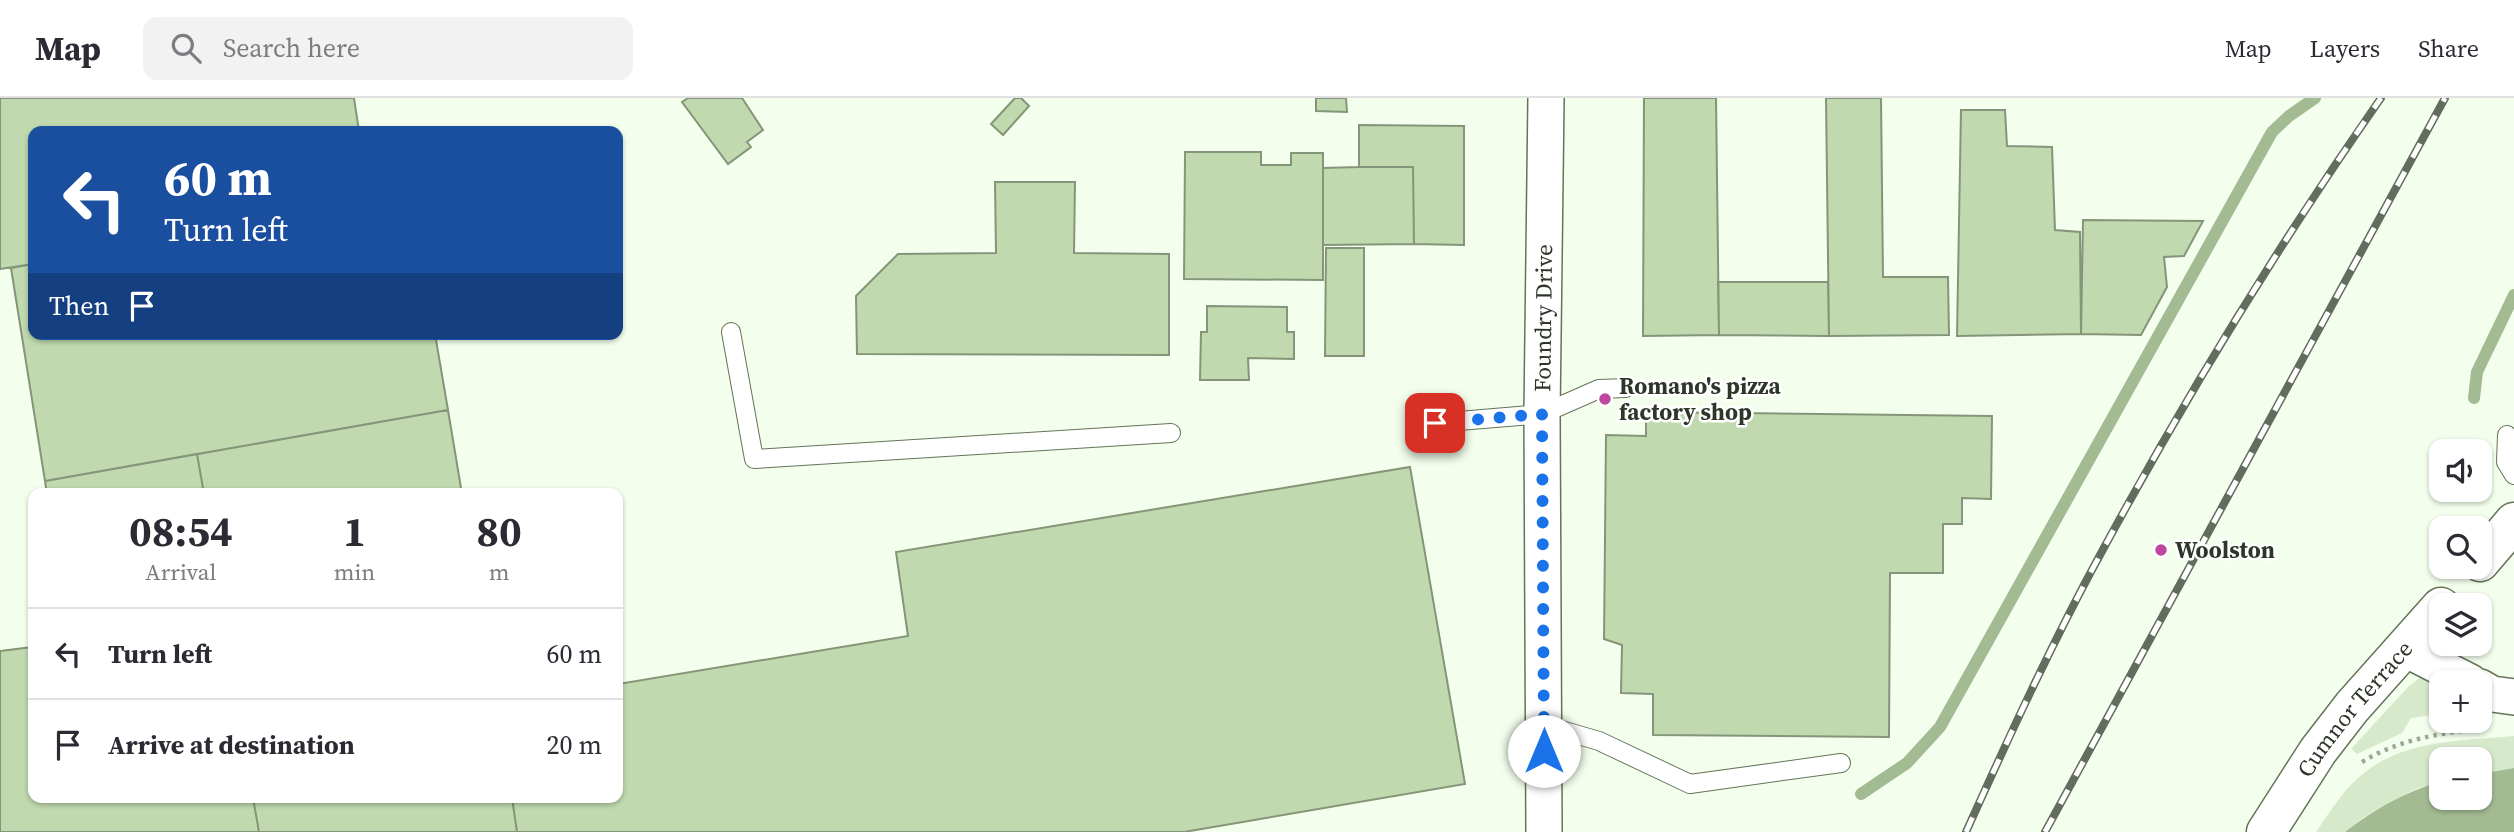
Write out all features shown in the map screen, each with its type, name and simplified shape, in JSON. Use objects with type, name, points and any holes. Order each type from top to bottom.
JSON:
[{"type":"street","name":"Foundry Drive","points":[[1544,832],[1542,414],[1546,98]]},
{"type":"street","points":[[2492,548],[2514,523]]},
{"type":"street","points":[[2453,593],[2466,579]]},
{"type":"street","points":[[2405,649],[2429,621]]},
{"type":"street","name":"Cumnor Terrace","points":[[2266,832],[2318,751],[2405,649],[2446,670]]},
{"type":"street","points":[[2492,694],[2514,697]]},
{"type":"lane","points":[[731,332],[754,459],[1171,433]]},
{"type":"lane","points":[[1435,423],[1542,414],[1599,389],[1626,388]]},
{"type":"lane","points":[[2507,435],[2507,462],[2514,475]]},
{"type":"lane","points":[[1544,725],[1598,741],[1690,784],[1841,763]]},
{"type":"path","points":[[2356,766],[2382,750],[2443,733]]},
{"type":"shaded area","points":[[2422,676],[2429,678],[2429,716],[2411,718],[2402,733],[2357,754],[2351,749],[2409,686]]},
{"type":"shaded area","points":[[2514,736],[2514,768],[2492,772],[2492,747],[2429,747],[2429,785],[2390,802],[2345,832],[2316,832],[2350,786],[2380,762],[2416,748],[2455,741]]},
{"type":"shaded area","points":[[2514,768],[2514,832],[2345,832],[2390,802],[2429,785],[2429,810],[2492,810],[2492,772]]},
{"type":"building","points":[[0,98],[354,98],[358,126],[28,126],[28,265],[0,269]]},
{"type":"building","points":[[688,98],[742,98],[763,130],[747,142],[751,147],[728,164],[682,102]]},
{"type":"building","points":[[1015,98],[1021,98],[1029,106],[1003,135],[991,124]]},
{"type":"building","points":[[1316,98],[1346,98],[1347,112],[1316,111]]},
{"type":"building","points":[[1644,98],[1716,98],[1719,335],[1643,336]]},
{"type":"building","points":[[1826,98],[1881,98],[1883,277],[1948,277],[1949,335],[1829,336]]},
{"type":"building","points":[[1961,110],[2005,110],[2007,146],[2052,147],[2055,230],[2080,232],[2081,334],[1957,336]]},
{"type":"building","points":[[1359,125],[1464,126],[1464,245],[1414,244],[1413,167],[1359,167]]},
{"type":"building","points":[[1185,152],[1261,152],[1261,165],[1291,165],[1291,153],[1323,153],[1323,280],[1184,279]]},
{"type":"building","points":[[1413,167],[1414,244],[1323,245],[1323,168]]},
{"type":"building","points":[[995,182],[1075,182],[1074,253],[1169,254],[1169,355],[857,354],[856,296],[898,254],[996,253]]},
{"type":"building","points":[[2083,220],[2203,221],[2184,256],[2164,257],[2167,287],[2141,335],[2081,334]]},
{"type":"building","points":[[1326,248],[1364,248],[1364,356],[1325,356]]},
{"type":"building","points":[[28,265],[28,340],[436,340],[448,410],[45,481],[11,268]]},
{"type":"building","points":[[1718,282],[1828,282],[1829,336],[1719,335]]},
{"type":"building","points":[[1207,306],[1287,307],[1287,332],[1294,332],[1294,359],[1248,358],[1249,380],[1200,380],[1201,332],[1207,332]]},
{"type":"building","points":[[448,410],[461,488],[203,488],[197,454]]},
{"type":"building","points":[[1646,412],[1992,416],[1991,499],[1962,498],[1962,524],[1943,524],[1943,573],[1890,573],[1889,737],[1653,735],[1653,694],[1621,693],[1622,645],[1604,639],[1606,435],[1646,436]]},
{"type":"building","points":[[197,454],[203,488],[46,488],[45,481]]},
{"type":"building","points":[[1410,467],[1465,784],[1184,832],[517,832],[513,803],[623,803],[623,683],[908,636],[896,552]]},
{"type":"building","points":[[28,648],[28,803],[254,803],[259,832],[0,832],[0,651]]},
{"type":"building","points":[[254,803],[513,803],[517,832],[259,832]]},
{"type":"waterway","points":[[1861,794],[1907,763],[1940,727],[2272,132],[2315,98]]},
{"type":"waterway","points":[[2474,398],[2477,372],[2514,295]]},
{"type":"railway","points":[[1966,832],[2047,658],[2132,496],[2270,265],[2381,98]]},
{"type":"railway","points":[[2045,832],[2445,98]]},
{"type":"place","name":"Romano's pizza factory shop","points":[[1605,399]]},
{"type":"place","name":"Woolston","points":[[2161,550]]},
{"type":"route","points":[[1435,423],[1542,414],[1544,751]]}]
